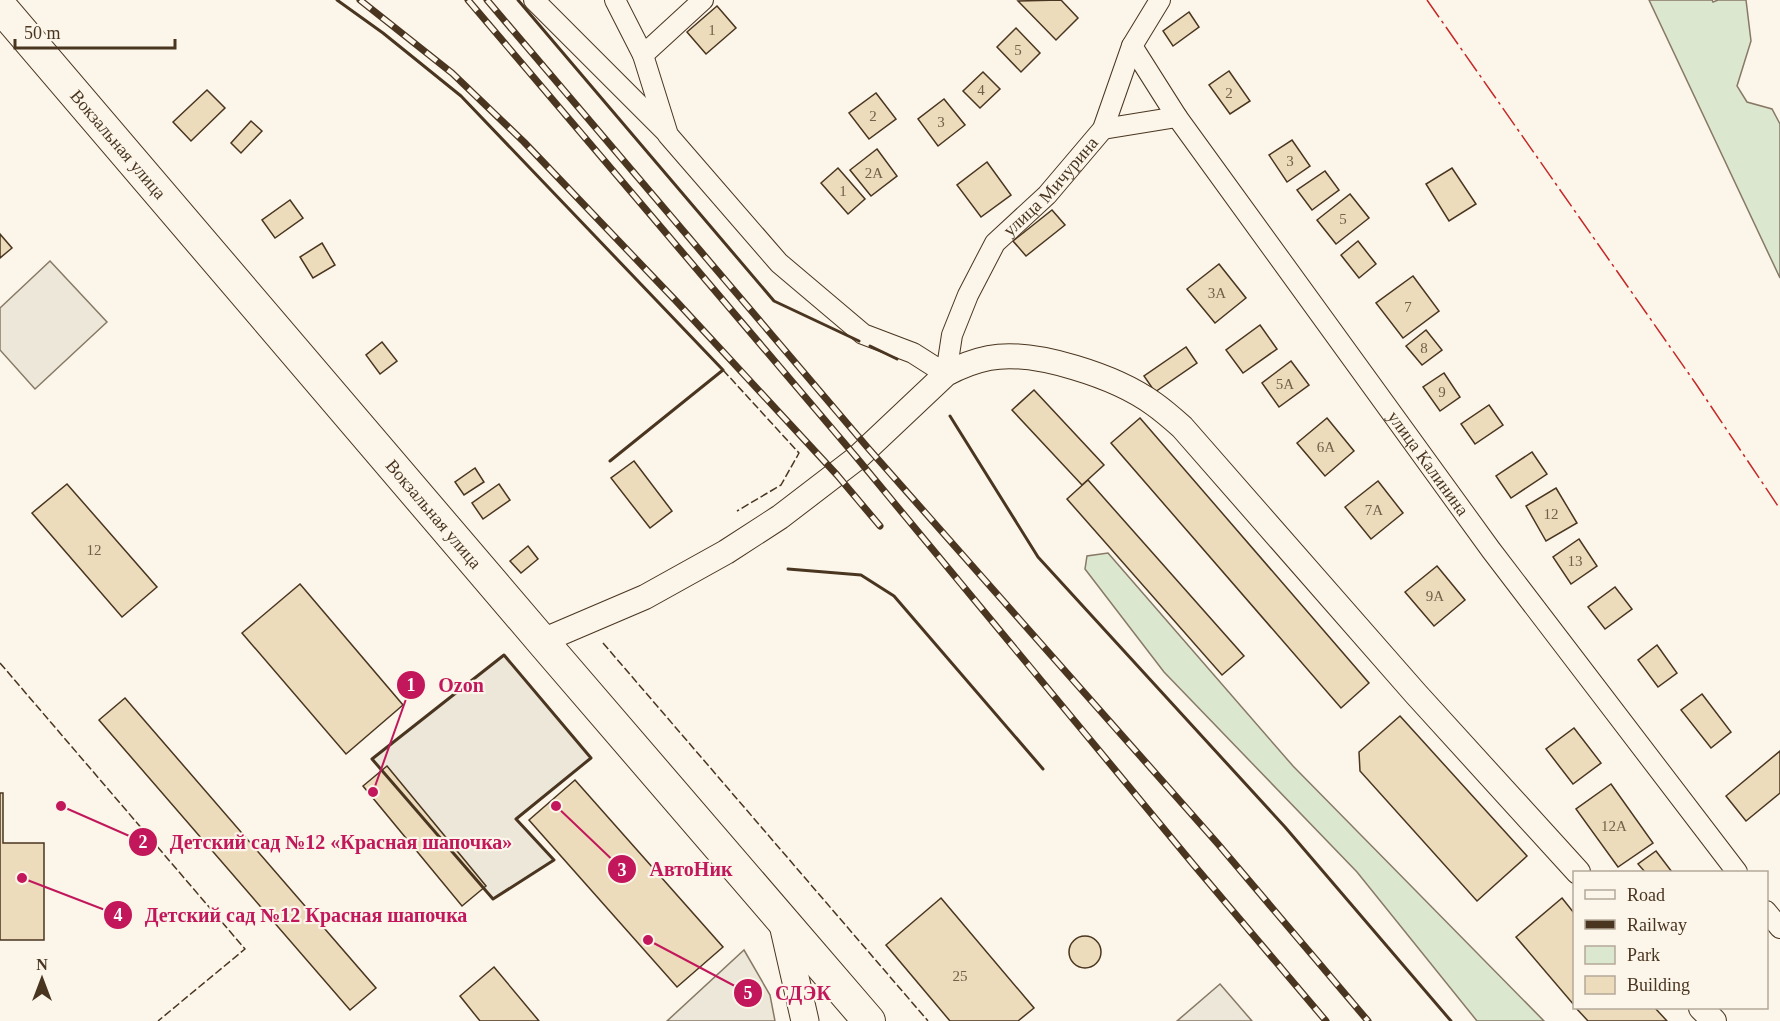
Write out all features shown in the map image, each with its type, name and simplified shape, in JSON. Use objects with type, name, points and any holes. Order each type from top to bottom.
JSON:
[{"type":"highway","name":"Вокзальная улица","points":[[0,6],[868,1021]]},
{"type":"main road","points":[[782,920],[805,1021]]},
{"type":"street","points":[[534,0],[668,135],[779,263],[863,333],[913,353],[946,374]]},
{"type":"street","points":[[615,0],[643,55],[668,135]]},
{"type":"street","points":[[643,55],[703,0]]},
{"type":"street","name":"улица Мичурина","points":[[946,374],[952,335],[968,295],[995,243],[1047,195],[1103,129],[1132,46],[1160,0]]},
{"type":"street","name":"улица Калинина","points":[[1132,46],[1177,117],[1491,550],[1735,871]]},
{"type":"street","points":[[1103,129],[1177,117]]},
{"type":"street","points":[[542,641],[645,597],[726,552],[780,517],[850,464],[946,374],[961,366],[990,357],[1026,357],[1075,368],[1114,381],[1153,403],[1182,427],[1416,694],[1576,871]]},
{"type":"street","points":[[1768,912],[1780,928]]},
{"type":"street","points":[[1702,1009],[1714,1021]]},
{"type":"green space","points":[[1649,0],[1712,0],[1713,2],[1746,0],[1751,41],[1737,86],[1747,102],[1772,109],[1780,124],[1780,278]]},
{"type":"green space","points":[[1108,553],[1293,766],[1544,1021],[1477,1021],[1357,872],[1164,672],[1085,569],[1087,556]]},
{"type":"shaded area","points":[[50,261],[107,322],[35,389],[0,350],[0,308]]},
{"type":"shaded area","points":[[504,655],[591,758],[516,819],[554,860],[493,899],[372,759]]},
{"type":"shaded area","points":[[744,950],[770,995],[775,1021],[667,1021]]},
{"type":"shaded area","points":[[1220,984],[1252,1021],[1177,1021]]},
{"type":"building","points":[[1061,0],[1078,18],[1056,40],[1018,1]]},
{"type":"building","points":[[717,6],[736,28],[706,54],[687,32]]},
{"type":"building","points":[[1189,12],[1199,27],[1173,46],[1163,31]]},
{"type":"building","points":[[1016,28],[1040,53],[1021,72],[997,47]]},
{"type":"building","points":[[1229,71],[1250,101],[1230,114],[1209,85]]},
{"type":"building","points":[[983,72],[1000,89],[980,108],[963,91]]},
{"type":"building","points":[[207,90],[225,108],[191,141],[173,122]]},
{"type":"building","points":[[876,93],[896,119],[869,139],[849,113]]},
{"type":"building","points":[[944,99],[965,125],[938,146],[918,119]]},
{"type":"building","points":[[251,121],[262,131],[241,153],[231,143]]},
{"type":"building","points":[[1292,140],[1310,166],[1287,182],[1269,155]]},
{"type":"building","points":[[877,149],[897,176],[871,196],[850,170]]},
{"type":"building","points":[[987,162],[1011,195],[981,217],[957,185]]},
{"type":"building","points":[[838,168],[865,199],[848,214],[821,183]]},
{"type":"building","points":[[1452,168],[1476,204],[1449,221],[1426,184]]},
{"type":"building","points":[[1325,171],[1339,190],[1312,210],[1297,190]]},
{"type":"building","points":[[1350,194],[1369,218],[1336,244],[1317,220]]},
{"type":"building","points":[[290,200],[303,218],[275,238],[262,220]]},
{"type":"building","points":[[1052,210],[1065,225],[1026,256],[1013,241]]},
{"type":"building","points":[[0,234],[12,248],[0,258]]},
{"type":"building","points":[[1358,241],[1376,264],[1359,278],[1341,255]]},
{"type":"building","points":[[322,243],[335,265],[313,278],[300,257]]},
{"type":"building","points":[[1219,264],[1246,298],[1215,323],[1187,289]]},
{"type":"building","points":[[1413,276],[1439,311],[1403,338],[1376,303]]},
{"type":"building","points":[[1260,325],[1277,349],[1243,373],[1226,350]]},
{"type":"building","points":[[1426,330],[1442,350],[1422,365],[1406,346]]},
{"type":"building","points":[[382,342],[397,361],[380,374],[366,355]]},
{"type":"building","points":[[1186,347],[1197,363],[1155,392],[1144,376]]},
{"type":"building","points":[[1291,361],[1309,385],[1279,407],[1262,383]]},
{"type":"building","points":[[1444,373],[1460,397],[1440,411],[1423,387]]},
{"type":"building","points":[[1034,390],[1104,465],[1082,485],[1012,410]]},
{"type":"building","points":[[1489,405],[1503,425],[1475,444],[1461,424]]},
{"type":"building","points":[[1140,418],[1369,683],[1341,708],[1111,443]]},
{"type":"building","points":[[1327,418],[1354,451],[1325,476],[1297,443]]},
{"type":"building","points":[[1532,452],[1547,474],[1511,498],[1496,476]]},
{"type":"building","points":[[634,461],[672,511],[650,528],[611,478]]},
{"type":"building","points":[[475,468],[484,482],[464,495],[455,482]]},
{"type":"building","points":[[1088,480],[1244,656],[1222,675],[1067,499]]},
{"type":"building","points":[[1378,481],[1403,513],[1371,539],[1345,507]]},
{"type":"building","points":[[67,484],[157,587],[122,617],[32,513]]},
{"type":"building","points":[[499,484],[510,500],[483,519],[472,503]]},
{"type":"building","points":[[1556,488],[1577,523],[1546,541],[1526,506]]},
{"type":"building","points":[[1579,539],[1597,566],[1571,584],[1553,557]]},
{"type":"building","points":[[528,546],[538,559],[521,573],[510,561]]},
{"type":"building","points":[[1437,566],[1465,600],[1434,626],[1405,592]]},
{"type":"building","points":[[300,584],[403,705],[346,754],[242,633]]},
{"type":"building","points":[[1615,587],[1632,609],[1605,629],[1588,607]]},
{"type":"building","points":[[1657,645],[1677,673],[1658,687],[1638,660]]},
{"type":"building","points":[[1702,694],[1731,732],[1711,748],[1681,710]]},
{"type":"building","points":[[125,698],[376,988],[350,1010],[99,720]]},
{"type":"building","points":[[1400,716],[1527,856],[1477,901],[1360,771],[1359,752]]},
{"type":"building","points":[[1574,728],[1601,763],[1573,784],[1546,749]]},
{"type":"building","points":[[1780,751],[1780,793],[1746,821],[1726,796]]},
{"type":"building","points":[[387,766],[486,886],[462,906],[363,786]]},
{"type":"building","points":[[575,780],[723,947],[677,987],[529,820]]},
{"type":"building","points":[[1611,784],[1653,843],[1618,867],[1576,809]]},
{"type":"building","points":[[0,793],[3,793],[3,843],[44,843],[44,940],[0,940]]},
{"type":"building","points":[[1656,851],[1671,871],[1644,871],[1638,864]]},
{"type":"building","points":[[941,898],[1034,1008],[1018,1021],[950,1021],[886,945]]},
{"type":"building","points":[[1562,898],[1573,912],[1573,1004],[1516,937]]},
{"type":"building","points":[[1085,936],[1096,941],[1101,952],[1096,963],[1085,968],[1074,963],[1069,952],[1074,941]]},
{"type":"building","points":[[494,967],[539,1021],[480,1021],[460,996]]},
{"type":"building","points":[[1577,1009],[1656,1009],[1667,1021],[1588,1021]]},
{"type":"railway","points":[[360,0],[452,73],[524,142],[677,302],[837,475],[880,526]]},
{"type":"railway","points":[[468,0],[857,458],[1326,1021]]},
{"type":"railway","points":[[487,0],[868,448],[1218,844],[1368,1021]]},
{"type":"fence","points":[[723,370],[799,453],[781,485],[737,511]]},
{"type":"fence","points":[[603,643],[928,1021]]},
{"type":"fence","points":[[0,663],[245,949],[158,1021]]},
{"type":"wall","points":[[337,0],[383,33],[461,96],[723,370],[610,461]]},
{"type":"wall","points":[[518,0],[774,301],[859,341]]},
{"type":"wall","points":[[870,346],[897,359]]},
{"type":"wall","points":[[950,416],[1038,557],[1285,827],[1451,1021]]},
{"type":"wall","points":[[788,569],[861,575],[894,596],[1043,769]]},
{"type":"wall","points":[[504,655],[591,758],[516,819],[554,860],[493,899],[372,759],[504,655]]},
{"type":"power","points":[[1427,0],[1696,384],[1780,509]]},
{"type":"place","name":"Ozon","points":[[373,792]]},
{"type":"place","name":"Детский сад №12 «Красная шапочка»","points":[[61,806]]},
{"type":"place","name":"АвтоНик","points":[[556,806]]},
{"type":"place","name":"Детский сад №12 Красная шапочка","points":[[22,878]]},
{"type":"place","name":"СДЭК","points":[[648,940]]}]
